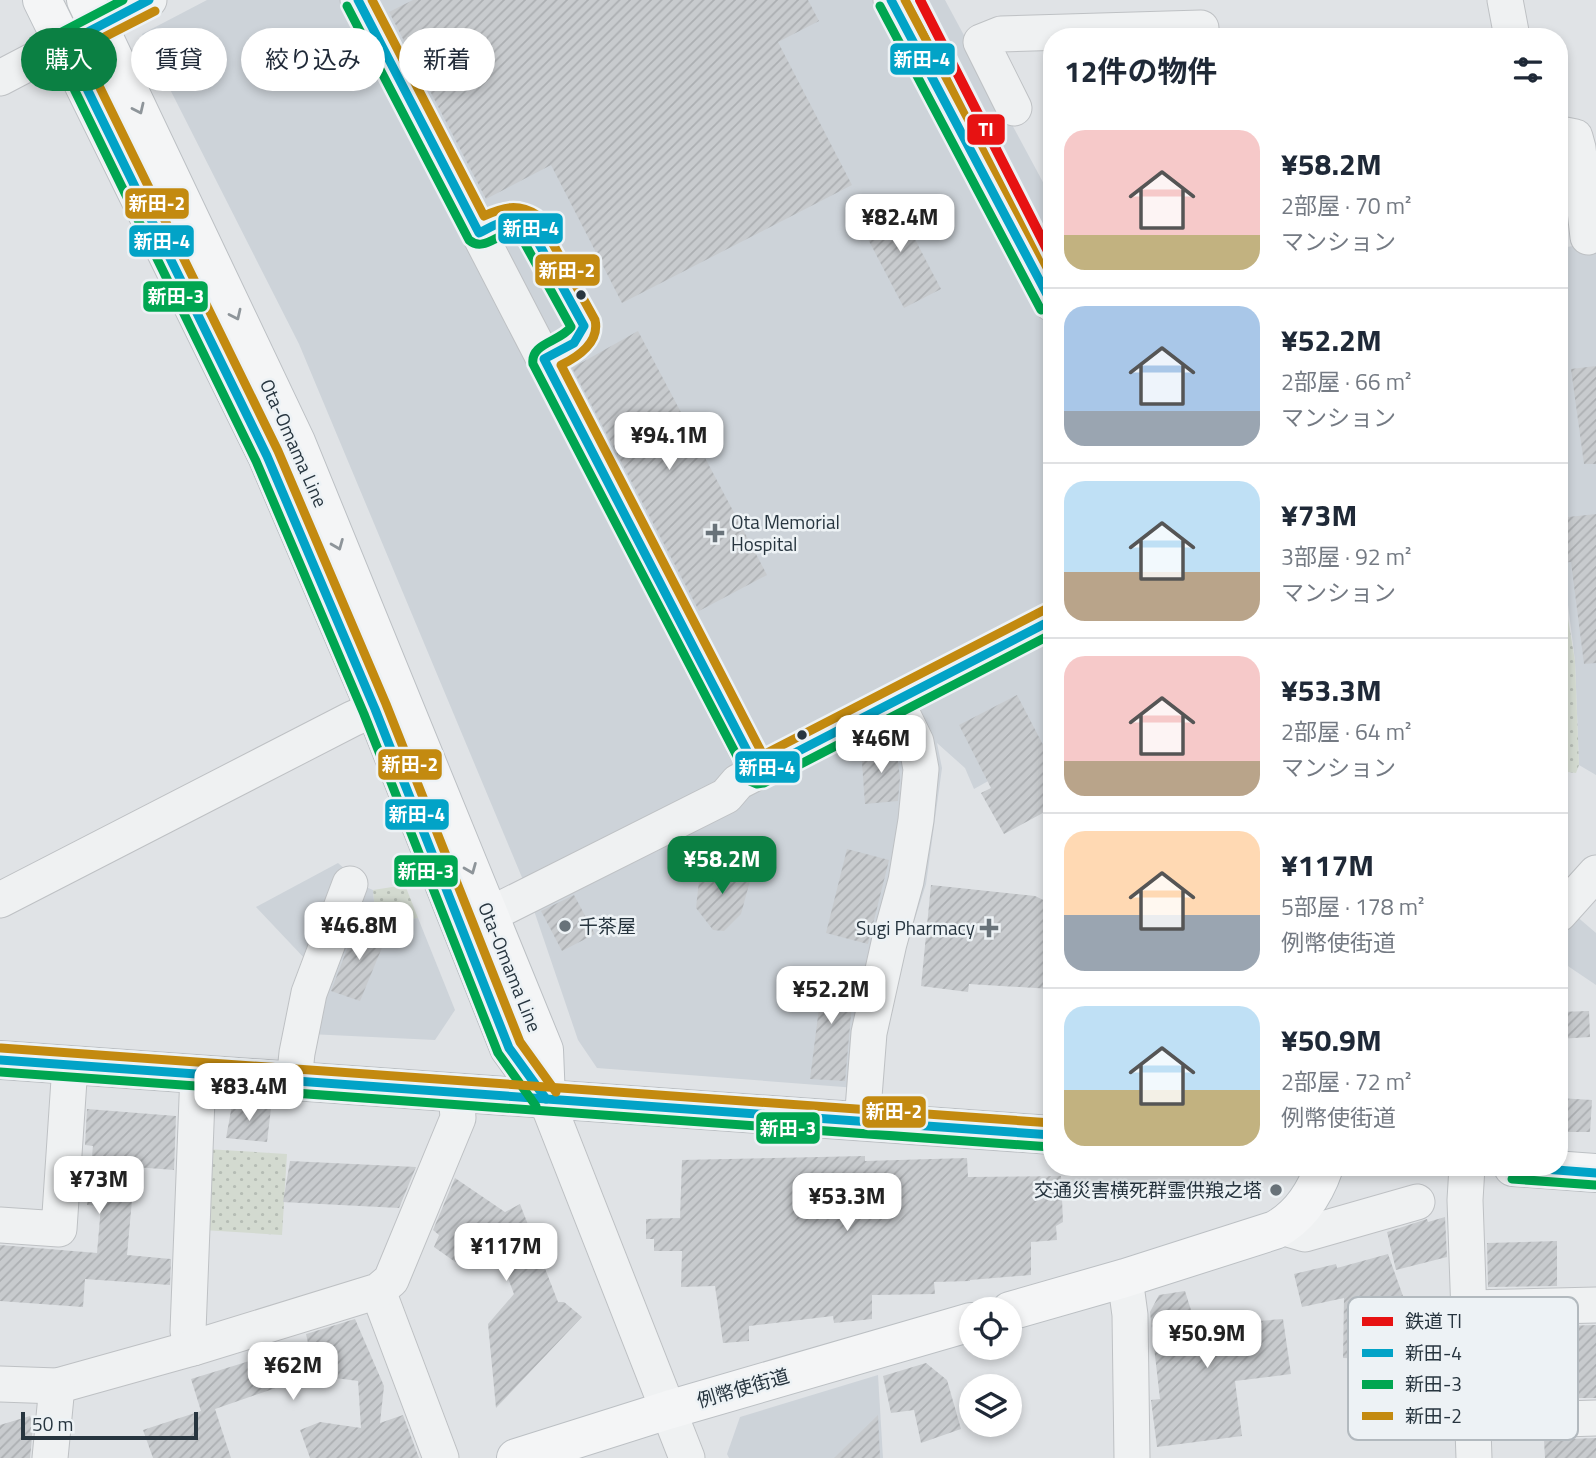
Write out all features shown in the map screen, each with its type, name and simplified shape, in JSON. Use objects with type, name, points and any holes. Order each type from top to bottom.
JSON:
[{"type":"main road","name":"Ota-Omama Line","points":[[42,0],[57,28]]},
{"type":"main road","name":"Ota-Omama Line","points":[[93,13],[296,442],[544,1050],[547,1099]]},
{"type":"main road","name":"Ota-Omama Line","points":[[88,91],[267,456],[376,709],[509,1048],[547,1099]]},
{"type":"main road","points":[[0,1060],[1043,1134]]},
{"type":"main road","points":[[1568,1171],[1596,1173]]},
{"type":"main road","points":[[1022,1308],[1261,1236],[1288,1224],[1303,1206],[1320,1176]]},
{"type":"main road","name":"例幣使街道","points":[[516,1458],[668,1410],[959,1325]]},
{"type":"street","points":[[79,28],[93,13],[149,0]]},
{"type":"street","points":[[358,0],[758,772]]},
{"type":"street","points":[[891,0],[1043,287]]},
{"type":"street","points":[[1505,0],[1510,28]]},
{"type":"street","points":[[1100,28],[1200,22]]},
{"type":"street","points":[[1014,108],[981,42],[1001,34],[1043,31]]},
{"type":"street","points":[[0,78],[21,67]]},
{"type":"street","points":[[1568,136],[1575,137],[1578,148],[1581,238]]},
{"type":"street","points":[[479,233],[510,218],[521,219],[528,224],[584,326],[582,335],[576,342],[544,359]]},
{"type":"street","points":[[489,915],[726,796],[738,782],[1043,625]]},
{"type":"street","points":[[862,1122],[869,1033],[906,881],[921,769],[916,742],[896,701]]},
{"type":"street","points":[[0,900],[376,709]]},
{"type":"street","points":[[1568,904],[1596,873]]},
{"type":"street","points":[[295,1081],[297,1053],[309,993],[350,884]]},
{"type":"street","points":[[0,1225],[59,1229],[70,1065]]},
{"type":"street","points":[[193,1348],[188,1331],[198,1073]]},
{"type":"street","points":[[0,1384],[57,1386],[193,1348],[378,1291],[391,1280],[458,1118],[456,1092]]},
{"type":"street","points":[[547,1099],[687,1458]]},
{"type":"street","points":[[1466,1176],[1468,1297]]},
{"type":"street","points":[[1281,1227],[1305,1234],[1416,1202]]},
{"type":"street","points":[[1125,1278],[1130,1315],[1132,1458]]},
{"type":"street","points":[[378,1291],[441,1458]]},
{"type":"street","points":[[1578,1305],[1596,1305]]},
{"type":"street","points":[[50,1458],[57,1386]]},
{"type":"street","points":[[1578,1419],[1596,1418]]},
{"type":"street","points":[[1474,1440],[1474,1458]]},
{"type":"shaded area","name":"Ota Memorial Hospital","points":[[207,0],[878,0],[1043,307],[1043,750],[974,789],[965,768],[937,743],[942,768],[926,884],[898,972],[883,1046],[883,1090],[597,1068],[578,1040],[526,887],[299,344],[171,91],[227,91],[227,28],[153,28]]},
{"type":"shaded area","points":[[903,0],[945,0],[1043,182],[1043,268]]},
{"type":"shaded area","points":[[1596,243],[1596,775],[1579,765],[1575,661],[1568,605],[1568,247]]},
{"type":"shaded area","points":[[1568,619],[1575,661],[1579,765],[1576,773],[1568,772]]},
{"type":"shaded area","points":[[338,863],[346,870],[307,961],[256,907]]},
{"type":"shaded area","points":[[361,885],[373,890],[376,921],[418,918],[455,1010],[435,1040],[309,1034]]},
{"type":"shaded area","points":[[405,885],[418,918],[376,921],[373,890]]},
{"type":"shaded area","points":[[1575,915],[1596,933],[1596,985],[1568,966],[1568,923]]},
{"type":"shaded area","points":[[206,1149],[287,1154],[282,1235],[203,1230]]},
{"type":"shaded area","points":[[878,1375],[883,1458],[729,1458],[727,1454],[740,1417]]},
{"type":"building","points":[[413,0],[808,0],[819,21],[778,42],[852,185],[622,303],[551,165],[486,199],[430,91],[495,91],[495,28],[399,28],[399,31],[389,12]]},
{"type":"building","points":[[895,201],[941,289],[904,308],[858,220]]},
{"type":"building","points":[[638,331],[767,575],[699,611],[572,368]]},
{"type":"building","points":[[1596,366],[1596,464],[1584,464],[1571,369]]},
{"type":"building","points":[[1596,514],[1596,663],[1584,664],[1571,562],[1568,562],[1568,517]]},
{"type":"building","points":[[1017,695],[1043,745],[1043,813],[1004,834],[981,793],[991,788],[959,725]]},
{"type":"building","points":[[896,747],[900,777],[898,801],[865,804],[861,749]]},
{"type":"building","points":[[847,849],[889,860],[868,944],[826,933]]},
{"type":"building","points":[[717,863],[751,877],[741,914],[724,931],[713,930],[696,908],[699,881]]},
{"type":"building","name":"Sugi Pharmacy","points":[[931,885],[1035,896],[1043,900],[1043,989],[969,984],[968,992],[921,986]]},
{"type":"building","points":[[574,895],[595,934],[562,951],[541,911]]},
{"type":"building","points":[[357,923],[388,933],[360,1001],[331,991]]},
{"type":"building","points":[[807,977],[854,981],[845,1081],[810,1079],[819,1008],[805,1007]]},
{"type":"building","points":[[1589,1011],[1590,1037],[1568,1038],[1568,1012]]},
{"type":"building","points":[[1568,1099],[1592,1100],[1590,1132],[1568,1132]]},
{"type":"building","points":[[232,1105],[271,1108],[267,1142],[226,1138]]},
{"type":"building","points":[[87,1109],[176,1116],[174,1170],[135,1167],[127,1255],[171,1259],[170,1285],[85,1279],[83,1307],[0,1301],[0,1245],[97,1253],[101,1206],[87,1205],[93,1146],[85,1145]]},
{"type":"building","points":[[865,1156],[865,1161],[967,1158],[968,1177],[1061,1176],[1063,1222],[1056,1226],[1057,1240],[1031,1242],[1031,1275],[934,1282],[935,1294],[872,1295],[872,1319],[834,1323],[833,1316],[749,1326],[749,1341],[723,1343],[715,1286],[681,1287],[682,1251],[654,1251],[654,1239],[646,1239],[646,1219],[680,1218],[682,1160]]},
{"type":"building","points":[[290,1161],[416,1167],[399,1208],[283,1202]]},
{"type":"building","points":[[455,1178],[505,1212],[520,1204],[558,1302],[564,1302],[582,1317],[496,1408],[488,1324],[514,1294],[498,1252],[461,1266],[434,1247],[439,1235],[433,1230]]},
{"type":"building","points":[[1445,1217],[1447,1257],[1396,1270],[1387,1232],[1427,1219],[1428,1222]]},
{"type":"building","points":[[1557,1241],[1557,1286],[1488,1287],[1487,1243]]},
{"type":"building","points":[[1388,1254],[1403,1297],[1348,1297],[1348,1358],[1343,1358],[1344,1298],[1302,1307],[1294,1274],[1336,1264],[1337,1268]]},
{"type":"building","points":[[1185,1291],[1196,1326],[1283,1319],[1291,1374],[1235,1381],[1242,1436],[1157,1447],[1151,1400],[1160,1399],[1150,1312],[1159,1295]]},
{"type":"building","points":[[355,1319],[384,1386],[380,1423],[403,1415],[419,1458],[310,1458],[300,1430],[320,1422],[361,1428],[358,1381],[313,1375],[215,1409],[231,1458],[153,1458],[143,1430],[201,1411],[191,1379],[308,1343],[306,1334]]},
{"type":"building","points":[[1596,1325],[1596,1398],[1578,1398],[1578,1326]]},
{"type":"building","points":[[926,1363],[947,1380],[959,1430],[921,1443],[914,1410],[891,1413],[883,1376]]},
{"type":"building","points":[[878,1415],[880,1458],[834,1458]]},
{"type":"building","points":[[30,1416],[33,1426],[30,1458],[0,1458],[0,1425]]},
{"type":"building","points":[[1596,1438],[1596,1458],[1545,1458],[1544,1440]]},
{"type":"rail line","name":"TI","points":[[920,0],[1043,241]]},
{"type":"transit line","name":"新田-3","points":[[123,0],[58,34],[53,40],[54,48],[256,461],[364,714],[498,1053],[536,1106]]},
{"type":"transit line","name":"新田-4","points":[[149,0],[65,44],[267,456],[375,709],[509,1048],[546,1099]]},
{"type":"transit line","name":"新田-4","points":[[358,0],[479,233],[509,220],[528,224],[584,326],[574,343],[544,359],[758,772],[1043,625]]},
{"type":"transit line","name":"新田-2","points":[[372,0],[484,216],[510,208],[523,209],[537,215],[595,320],[596,328],[591,342],[581,353],[561,365],[763,755],[1043,611]]},
{"type":"transit line","name":"新田-4","points":[[891,0],[1043,287]]},
{"type":"transit line","name":"新田-2","points":[[905,0],[1043,260]]},
{"type":"transit line","name":"新田-3","points":[[347,6],[469,240],[481,244],[512,232],[519,233],[571,327],[536,351],[533,364],[750,781],[764,783],[1043,639]]},
{"type":"transit line","name":"新田-3","points":[[880,6],[1041,310]]},
{"type":"transit line","name":"新田-2","points":[[155,11],[81,49],[278,451],[386,704],[520,1042],[556,1092]]},
{"type":"transit line","name":"新田-2","points":[[1,1048],[1043,1122]]},
{"type":"transit line","name":"新田-4","points":[[0,1060],[1043,1134]]},
{"type":"transit line","name":"新田-3","points":[[0,1072],[1043,1146]]},
{"type":"transit line","name":"新田-4","points":[[1568,1171],[1596,1173]]},
{"type":"transit line","name":"新田-3","points":[[1512,1179],[1595,1185]]},
{"type":"place","name":"Ota Memorial Hospital","points":[[715,533]]},
{"type":"place","name":"千茶屋","points":[[565,926]]},
{"type":"place","name":"Sugi Pharmacy","points":[[989,928]]},
{"type":"place","name":"交通災害横死群霊供羪之塔","points":[[1276,1190]]}]
